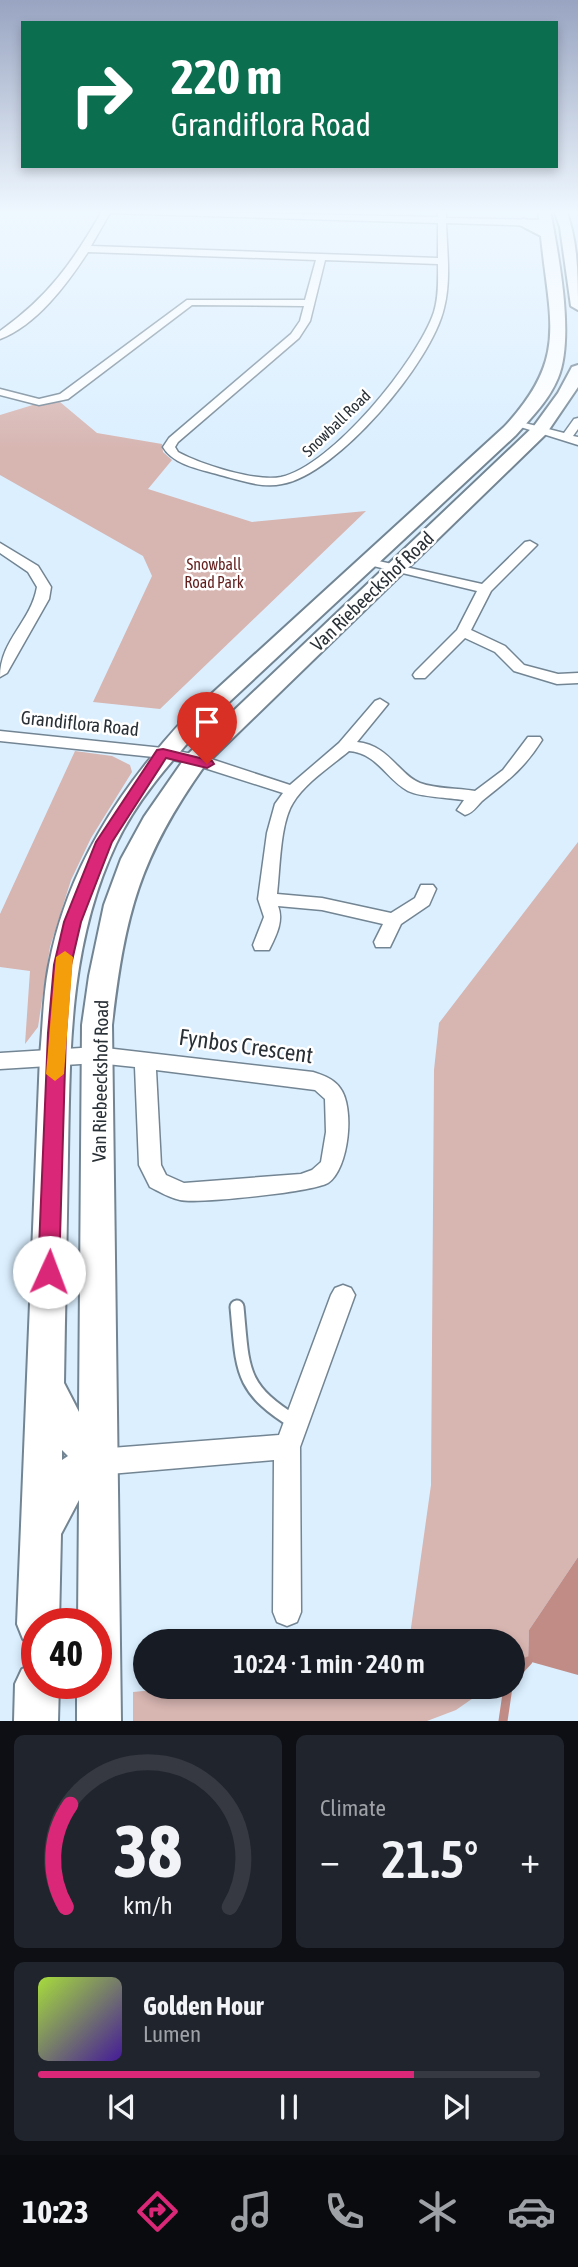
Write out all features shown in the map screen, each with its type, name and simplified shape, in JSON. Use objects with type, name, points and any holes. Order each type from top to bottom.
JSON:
[{"type":"street","points":[[0,336],[51,298],[57,290]]},
{"type":"street","name":"Snowball Road","points":[[313,290],[305,321],[295,336],[173,440],[169,447],[173,454],[267,481],[293,479],[314,469],[377,406],[417,357],[439,312],[440,290]]},
{"type":"street","points":[[555,293],[577,298]]},
{"type":"street","name":"Van Riebeeckshof Road","points":[[39,1608],[55,1056],[63,965],[84,889],[114,824],[163,753],[517,424],[545,390],[558,358],[560,335],[555,293]]},
{"type":"street","points":[[0,392],[39,402],[64,397],[190,302],[310,303]]},
{"type":"street","name":"Van Riebeeckshof Road","points":[[99,1721],[97,1055],[106,954],[126,877],[155,819],[196,760],[540,430],[566,394],[578,370]]},
{"type":"street","points":[[517,424],[573,439],[578,421]]},
{"type":"street","points":[[420,675],[464,632],[485,589],[530,545]]},
{"type":"street","points":[[0,547],[33,569],[44,587],[42,599],[0,673]]},
{"type":"street","points":[[370,561],[485,589]]},
{"type":"street","points":[[464,632],[500,649],[519,668],[557,678],[578,678]]},
{"type":"street","points":[[262,945],[273,917],[267,899],[283,804],[293,791],[345,746],[380,704]]},
{"type":"street","name":"Grandiflora Road","points":[[0,736],[163,753],[196,760],[293,791]]},
{"type":"street","points":[[465,810],[475,796],[490,789],[523,759],[534,740]]},
{"type":"street","points":[[345,746],[361,747],[385,760],[414,787],[475,796]]},
{"type":"street","points":[[383,942],[394,920],[423,901],[427,889]]},
{"type":"street","points":[[267,899],[322,904],[394,920]]},
{"type":"street","name":"Fynbos Crescent","points":[[0,1061],[97,1055],[145,1059],[304,1079],[322,1084],[337,1102],[334,1156],[329,1169],[317,1179],[301,1183],[191,1192],[166,1188],[158,1181],[150,1165],[145,1059]]},
{"type":"street","points":[[287,1612],[291,1435],[343,1295]]},
{"type":"street","points":[[46,1377],[49,1393],[64,1423],[98,1462]]},
{"type":"street","points":[[41,1530],[73,1474],[82,1466],[291,1435]]},
{"type":"street","points":[[36,1721],[37,1699]]},
{"type":"lane","points":[[237,1307],[243,1364],[250,1390],[291,1435]]},
{"type":"green space","name":"Snowball Road Park","points":[[60,402],[97,433],[162,444],[163,452],[172,460],[148,489],[252,522],[366,511],[160,709],[93,702],[152,576],[143,556],[0,475],[0,415],[36,404]]},
{"type":"green space","points":[[75,751],[112,756],[130,765],[132,772],[91,838],[71,880],[50,947],[38,1027],[25,1044],[30,971],[0,967],[0,914]]},
{"type":"green space","points":[[578,842],[578,1557],[529,1630],[528,1661],[525,1663],[525,1629],[411,1629],[431,1485],[434,1070],[439,1023]]},
{"type":"green space","points":[[133,1699],[472,1699],[456,1710],[427,1721],[133,1721]]},
{"type":"shaded area","points":[[578,1557],[578,1675],[528,1661],[529,1630]]},
{"type":"waterway","points":[[525,1664],[528,1661]]},
{"type":"waterway","points":[[503,1721],[506,1699]]},
{"type":"slow traffic","points":[[55,1074],[58,1010],[65,957]]},
{"type":"route","points":[[49,1272],[55,1056],[63,965],[73,922],[87,880],[104,842],[163,753],[207,764]]}]
